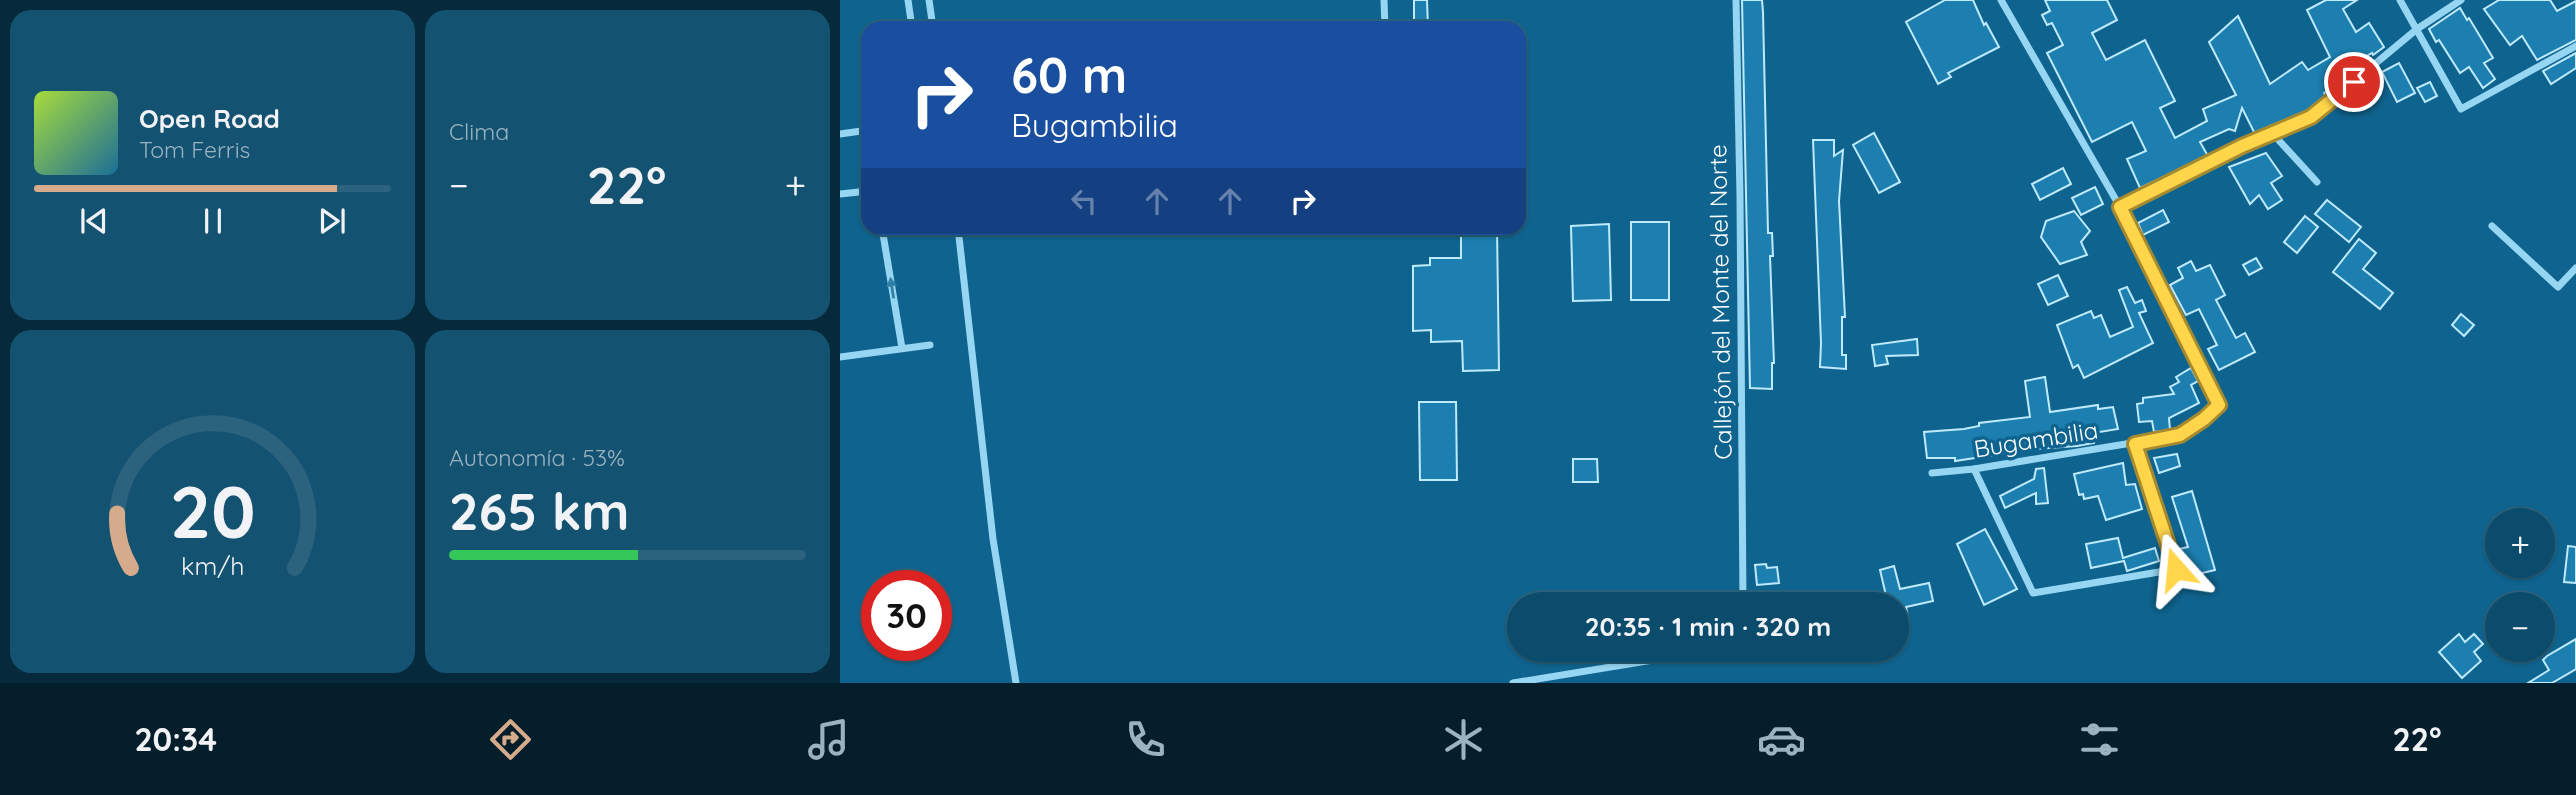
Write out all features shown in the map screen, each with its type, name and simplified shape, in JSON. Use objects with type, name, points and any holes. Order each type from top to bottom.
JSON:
[{"type":"street","points":[[908,0],[911,21]]},
{"type":"street","points":[[929,0],[932,21]]},
{"type":"street","points":[[1384,0],[1385,21]]},
{"type":"street","name":"Callejón del Monte del Norte","points":[[1736,0],[1741,210],[1743,592]]},
{"type":"street","points":[[2001,0],[2120,207],[2242,146],[2311,117],[2417,29],[2461,0]]},
{"type":"street","points":[[2400,0],[2461,109],[2576,46]]},
{"type":"street","points":[[840,134],[861,131]]},
{"type":"street","points":[[2273,134],[2316,182]]},
{"type":"street","points":[[840,194],[861,192]]},
{"type":"street","name":"Bugambilia","points":[[1932,473],[1974,469],[2180,435],[2219,405],[2120,207]]},
{"type":"street","points":[[2492,226],[2558,286],[2576,268]]},
{"type":"street","points":[[883,235],[902,348]]},
{"type":"street","points":[[959,235],[991,526],[1016,683]]},
{"type":"street","points":[[840,357],[930,345]]},
{"type":"street","points":[[1974,469],[2033,593],[2176,569],[2135,444]]},
{"type":"street","points":[[1513,683],[1641,662]]},
{"type":"building","points":[[1414,0],[1427,0],[1428,21],[1414,21]]},
{"type":"building","points":[[1742,0],[1762,0],[1763,12],[1768,233],[1772,233],[1773,256],[1770,256],[1774,363],[1772,389],[1750,388]]},
{"type":"building","points":[[1945,0],[1973,0],[1984,25],[1986,23],[1999,47],[1948,73],[1951,77],[1938,84],[1906,22]]},
{"type":"building","points":[[2045,0],[2107,0],[2117,20],[2092,33],[2106,60],[2145,40],[2175,101],[2160,108],[2175,138],[2207,121],[2203,109],[2236,95],[2209,42],[2238,16],[2270,84],[2302,62],[2308,70],[2330,57],[2307,10],[2326,0],[2357,0],[2343,9],[2356,32],[2369,23],[2384,47],[2338,73],[2342,79],[2324,93],[2326,97],[2307,112],[2255,134],[2242,108],[2235,131],[2229,129],[2200,142],[2208,156],[2140,188],[2127,159],[2146,151],[2132,122],[2092,142],[2047,53],[2063,45],[2052,23],[2047,25],[2042,15],[2050,11]]},
{"type":"building","points":[[2499,0],[2550,0],[2557,11],[2576,1],[2576,40],[2537,60],[2522,36],[2510,45],[2484,9]]},
{"type":"building","points":[[2460,8],[2493,58],[2484,63],[2495,79],[2483,88],[2469,67],[2460,73],[2429,29]]},
{"type":"building","points":[[2576,53],[2576,68],[2551,84],[2543,71]]},
{"type":"building","points":[[2399,63],[2415,93],[2397,102],[2382,72]]},
{"type":"building","points":[[2430,82],[2437,96],[2425,102],[2417,88]]},
{"type":"building","points":[[1874,133],[1900,182],[1879,193],[1853,145]]},
{"type":"building","points":[[1813,140],[1834,140],[1834,156],[1843,150],[1839,201],[1845,317],[1842,317],[1842,355],[1846,355],[1846,369],[1820,367]]},
{"type":"building","points":[[2266,153],[2282,176],[2271,183],[2282,200],[2268,209],[2259,195],[2250,204],[2229,167]]},
{"type":"building","points":[[2063,168],[2071,184],[2040,200],[2032,184]]},
{"type":"building","points":[[2095,187],[2103,204],[2081,215],[2072,198]]},
{"type":"building","points":[[2327,200],[2361,227],[2349,242],[2315,214]]},
{"type":"building","points":[[2163,210],[2169,222],[2143,235],[2138,223]]},
{"type":"building","points":[[2074,211],[2090,231],[2081,242],[2087,255],[2060,264],[2041,237],[2046,221]]},
{"type":"building","points":[[2305,216],[2318,227],[2297,253],[2284,242]]},
{"type":"building","points":[[1631,222],[1669,222],[1669,300],[1631,300]]},
{"type":"building","points":[[1609,224],[1611,300],[1573,301],[1571,226]]},
{"type":"building","points":[[1461,235],[1497,235],[1499,370],[1463,371],[1462,341],[1431,342],[1431,330],[1413,331],[1413,266],[1430,265],[1430,258],[1461,258]]},
{"type":"building","points":[[2359,239],[2376,253],[2363,269],[2393,293],[2380,309],[2333,272]]},
{"type":"building","points":[[2256,258],[2262,268],[2249,275],[2243,265]]},
{"type":"building","points":[[2191,261],[2196,271],[2210,265],[2225,295],[2216,300],[2236,338],[2245,333],[2255,352],[2219,370],[2208,349],[2217,345],[2199,309],[2186,315],[2170,285],[2183,278],[2178,268]]},
{"type":"building","points":[[2058,275],[2068,296],[2048,305],[2038,284]]},
{"type":"building","points":[[2127,287],[2135,303],[2142,300],[2146,311],[2139,313],[2153,343],[2084,378],[2078,365],[2073,368],[2057,325],[2091,311],[2094,318],[2101,315],[2110,337],[2133,327],[2119,290]]},
{"type":"building","points":[[2461,314],[2474,325],[2464,336],[2452,325]]},
{"type":"building","points":[[1917,339],[1918,355],[1886,356],[1888,364],[1875,366],[1872,345]]},
{"type":"building","points":[[2191,368],[2198,381],[2191,385],[2199,403],[2169,418],[2170,430],[2154,432],[2152,421],[2139,422],[2137,404],[2143,403],[2143,398],[2174,394],[2170,387],[2179,382],[2176,377]]},
{"type":"building","points":[[2045,377],[2050,412],[2098,405],[2098,409],[2113,407],[2118,429],[2093,433],[2094,443],[2077,446],[2034,449],[1955,461],[1955,458],[1927,458],[1924,432],[1964,429],[1979,426],[1979,423],[2030,417],[2025,381]]},
{"type":"building","points":[[1419,402],[1456,402],[1457,480],[1420,480]]},
{"type":"building","points":[[2177,454],[2180,466],[2159,473],[2154,458]]},
{"type":"building","points":[[1573,459],[1597,459],[1598,482],[1573,482]]},
{"type":"building","points":[[2123,463],[2126,485],[2135,484],[2142,509],[2106,520],[2098,496],[2084,499],[2083,494],[2079,495],[2074,474]]},
{"type":"building","points":[[2044,468],[2048,503],[2036,504],[2036,493],[2005,508],[2000,496],[2034,479],[2036,469]]},
{"type":"building","points":[[2192,491],[2215,570],[2194,575],[2193,572],[2185,574],[2179,549],[2188,547],[2172,497]]},
{"type":"building","points":[[1985,529],[2017,589],[1984,605],[1957,544]]},
{"type":"building","points":[[2118,538],[2123,558],[2155,548],[2159,561],[2127,571],[2124,561],[2091,568],[2086,544]]},
{"type":"building","points":[[2568,546],[2576,547],[2576,583],[2564,582]]},
{"type":"building","points":[[1766,564],[1767,568],[1777,567],[1779,583],[1757,585],[1755,565]]},
{"type":"building","points":[[1894,566],[1900,589],[1929,583],[1933,601],[1909,606],[1909,592],[1885,592],[1880,570]]},
{"type":"building","points":[[2459,634],[2465,642],[2474,634],[2483,644],[2474,652],[2481,661],[2462,678],[2439,652]]},
{"type":"building","points":[[2576,639],[2576,669],[2552,683],[2528,683],[2549,670],[2544,662],[2555,662],[2555,651]]},
{"type":"route","points":[[2176,569],[2135,444],[2180,435],[2219,405],[2120,207],[2242,146],[2311,117],[2354,82]]}]
